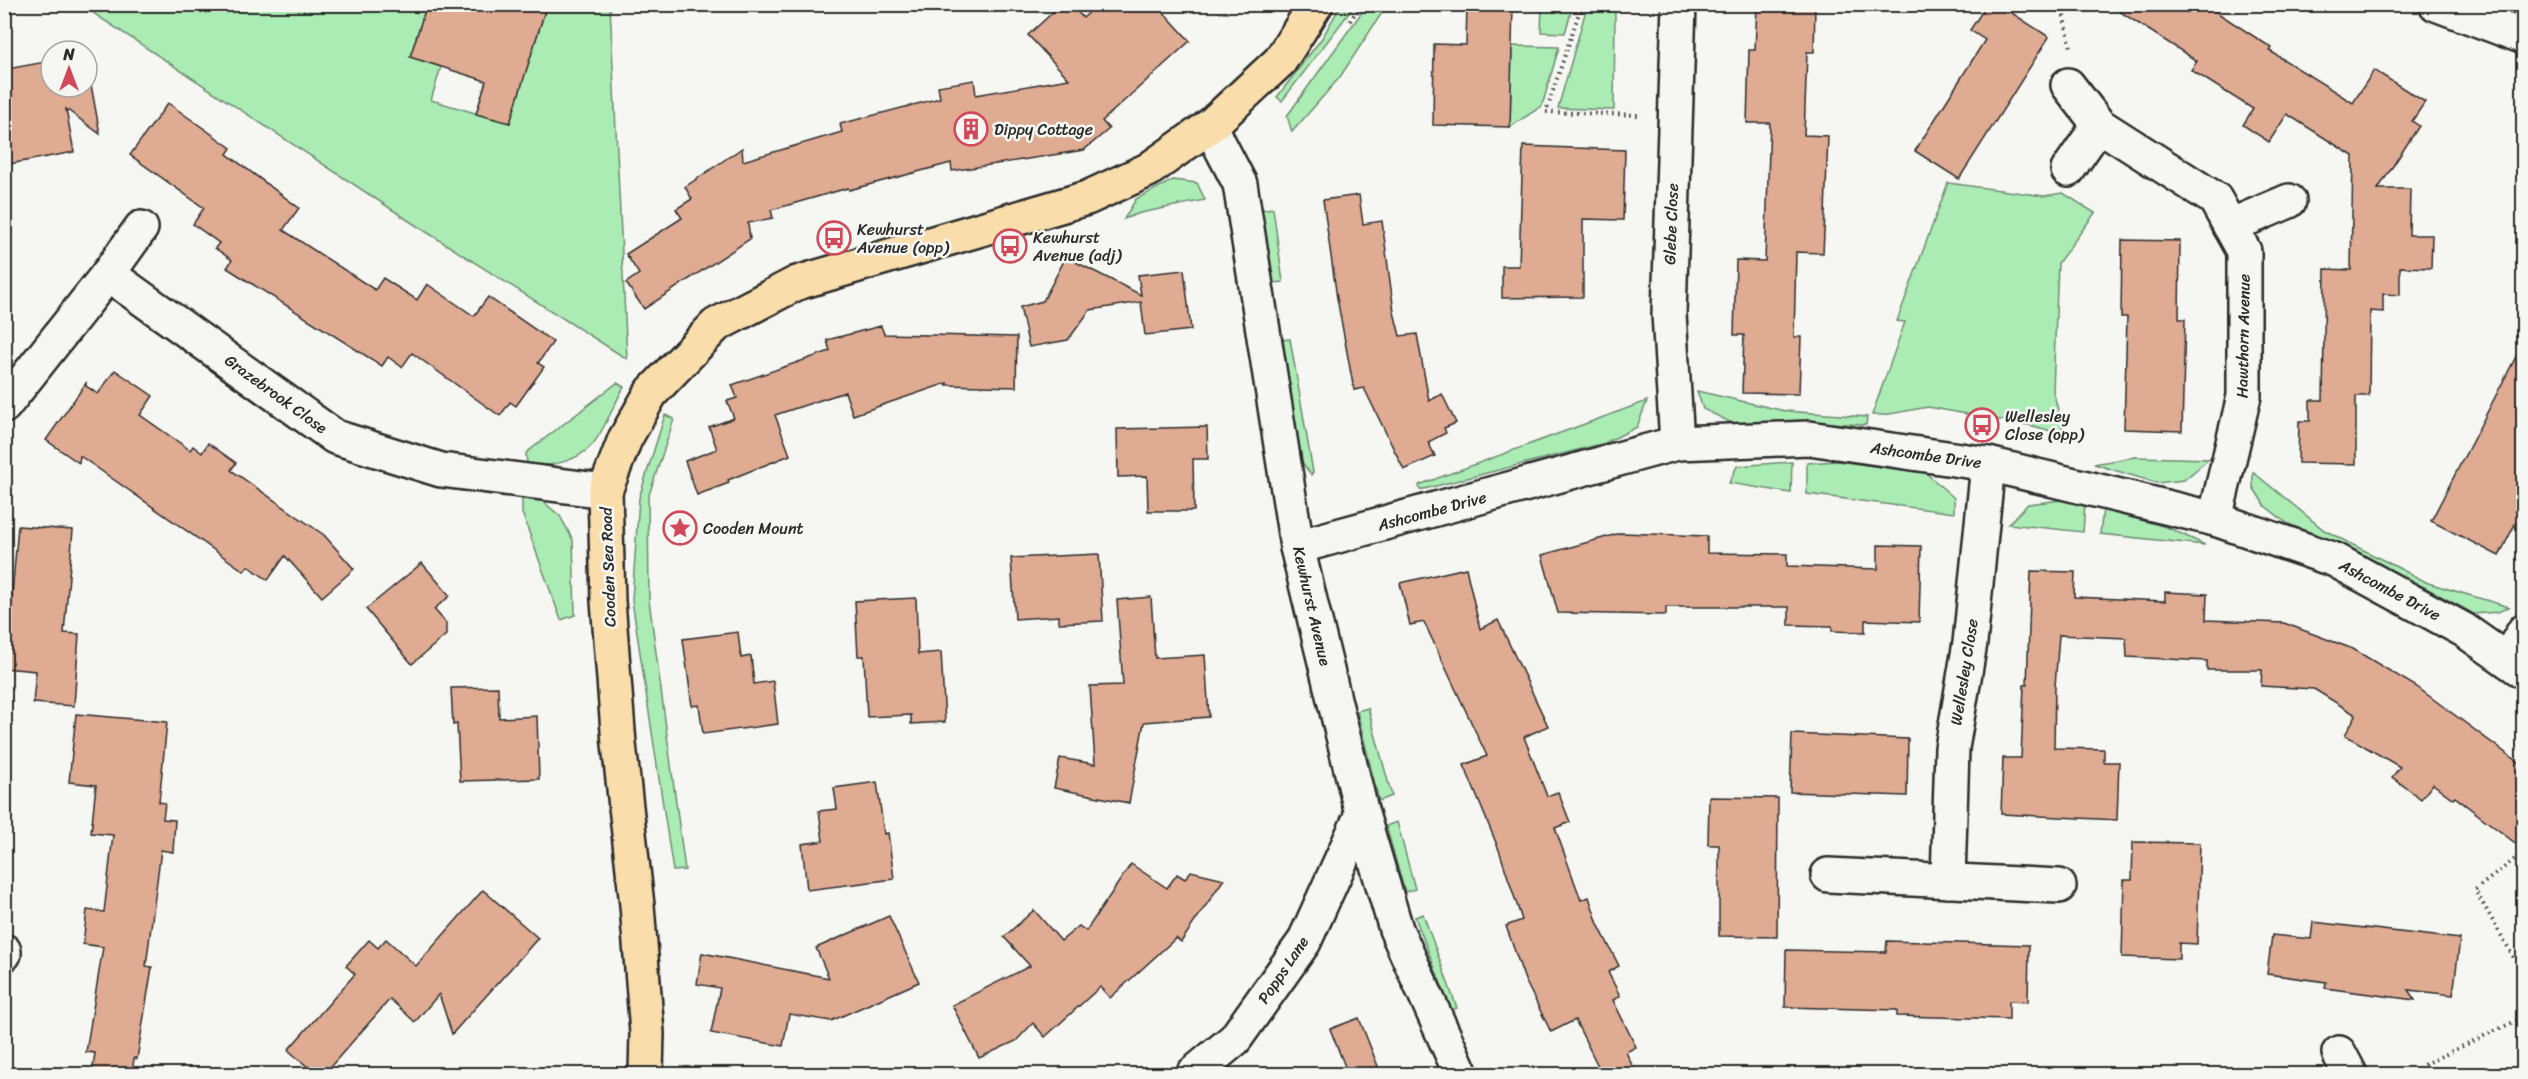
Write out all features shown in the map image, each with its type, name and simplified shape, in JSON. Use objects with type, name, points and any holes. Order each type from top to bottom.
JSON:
[{"type":"main road","name":"Cooden Sea Road","points":[[646,1074],[647,1033],[637,905],[619,744],[608,601],[605,491],[625,439],[651,393],[716,325],[797,284],[1087,198],[1148,170],[1210,126],[1280,61],[1316,4]]},
{"type":"street","name":"Glebe Close","points":[[1677,444],[1669,314],[1679,4]]},
{"type":"street","points":[[2436,4],[2523,37]]},
{"type":"street","name":"Hawthorn Avenue","points":[[2068,85],[2099,125],[2215,199],[2244,251],[2244,396],[2215,519]]},
{"type":"street","points":[[2068,170],[2099,125]]},
{"type":"street","name":"Kewhurst Avenue","points":[[1210,126],[1240,184],[1297,547],[1362,814],[1396,929],[1461,1074]]},
{"type":"street","points":[[2230,226],[2289,201]]},
{"type":"street","points":[[4,406],[108,274],[141,228]]},
{"type":"street","name":"Grazebrook Close","points":[[108,274],[335,437],[441,470],[605,491]]},
{"type":"street","name":"Ashcombe Drive","points":[[1297,547],[1677,444],[1809,438],[1988,464],[2215,519],[2335,560],[2464,630],[2515,666]]},
{"type":"street","name":"Wellesley Close","points":[[1948,881],[1952,748],[1970,643],[1988,464]]},
{"type":"street","points":[[2515,666],[2523,631]]},
{"type":"street","name":"Popps Lane","points":[[1193,1074],[1235,1039],[1304,942],[1362,814]]},
{"type":"street","points":[[1828,875],[2059,886]]},
{"type":"path","points":[[1581,4],[1546,112],[1675,116]]},
{"type":"path","points":[[2061,4],[2074,65],[2068,85]]},
{"type":"path","points":[[2523,852],[2475,890],[2523,975]]},
{"type":"path","points":[[2416,1074],[2425,1064],[2523,1017]]},
{"type":"green space","points":[[81,5],[427,5],[410,57],[441,67],[431,100],[509,123],[547,5],[610,5],[627,359],[414,224]]},
{"type":"green space","points":[[1341,5],[1355,5],[1282,101],[1277,97],[1322,38]]},
{"type":"green space","points":[[1367,5],[1387,5],[1340,77],[1292,132],[1287,116]]},
{"type":"green space","points":[[1542,5],[1573,5],[1565,33],[1541,32]]},
{"type":"green space","points":[[1586,10],[1615,10],[1614,110],[1558,108]]},
{"type":"green space","points":[[1512,46],[1559,47],[1542,106],[1510,127]]},
{"type":"green space","points":[[1173,180],[1197,183],[1205,200],[1140,213],[1124,219],[1136,199]]},
{"type":"green space","points":[[1948,183],[2044,196],[2063,193],[2095,213],[2058,263],[2053,391],[2066,440],[2051,431],[2033,426],[1928,407],[1872,415],[1905,322],[1897,321]]},
{"type":"green space","points":[[1273,208],[1283,282],[1273,283],[1259,210]]},
{"type":"green space","points":[[1290,339],[1313,472],[1311,475],[1302,462],[1282,340]]},
{"type":"green space","points":[[617,383],[624,387],[600,433],[586,451],[570,460],[552,464],[527,464],[526,453]]},
{"type":"green space","points":[[1697,391],[1785,411],[1867,417],[1866,425],[1784,421],[1734,424],[1703,409]]},
{"type":"green space","points":[[1647,401],[1637,427],[1605,443],[1420,490],[1419,485]]},
{"type":"green space","points":[[665,415],[674,419],[648,498],[649,600],[685,870],[673,871],[632,600],[639,498]]},
{"type":"green space","points":[[2135,457],[2209,459],[2184,480],[2157,483],[2094,464]]},
{"type":"green space","points":[[1837,461],[1926,473],[1954,498],[1954,513],[1807,494],[1807,463]]},
{"type":"green space","points":[[1792,462],[1791,493],[1729,483],[1737,466]]},
{"type":"green space","points":[[2253,472],[2324,530],[2428,583],[2509,607],[2498,612],[2474,614],[2428,589],[2287,523],[2265,506],[2253,487]]},
{"type":"green space","points":[[522,499],[540,499],[560,516],[573,540],[575,615],[561,620],[522,513]]},
{"type":"green space","points":[[2062,500],[2085,504],[2083,532],[2008,524],[2028,504]]},
{"type":"green space","points":[[2103,509],[2169,528],[2205,545],[2100,534]]},
{"type":"green space","points":[[1368,708],[1392,796],[1379,801],[1357,711]]},
{"type":"green space","points":[[1397,822],[1415,889],[1405,892],[1386,826]]},
{"type":"green space","points":[[1423,914],[1457,1008],[1451,1010],[1415,917]]},
{"type":"building","points":[[427,4],[547,4],[510,123],[476,114],[486,81],[410,57]]},
{"type":"building","points":[[1062,4],[1071,4],[1083,18],[1098,4],[1156,4],[1190,41],[1102,121],[1109,129],[1084,150],[952,171],[951,163],[849,190],[848,188],[771,210],[773,218],[748,223],[750,239],[644,309],[626,283],[639,274],[626,254],[682,218],[676,209],[692,199],[685,187],[742,148],[743,161],[842,132],[840,124],[940,98],[938,86],[974,80],[976,95],[1069,79],[1028,35]]},
{"type":"building","points":[[1467,4],[1513,4],[1510,127],[1433,125],[1434,44],[1466,45]]},
{"type":"building","points":[[1757,4],[1815,4],[1814,52],[1807,52],[1804,135],[1828,136],[1825,214],[1823,253],[1796,252],[1794,337],[1801,337],[1799,394],[1742,393],[1744,335],[1734,335],[1736,260],[1765,261],[1770,123],[1747,123],[1749,50],[1755,50]]},
{"type":"building","points":[[1987,4],[1998,4],[2049,37],[1959,179],[1915,151],[1985,40],[1970,30]]},
{"type":"building","points":[[2108,4],[2204,4],[2272,48],[2270,51],[2353,103],[2374,70],[2425,102],[2412,121],[2419,126],[2378,189],[2410,189],[2409,235],[2432,235],[2431,268],[2400,267],[2400,295],[2383,294],[2383,312],[2370,311],[2369,396],[2356,396],[2356,464],[2298,463],[2299,421],[2310,421],[2310,400],[2323,400],[2325,269],[2351,270],[2353,156],[2287,114],[2269,142],[2243,125],[2253,109],[2191,70],[2197,61]]},
{"type":"building","points":[[39,63],[39,99],[94,99],[100,134],[66,109],[74,152],[4,165],[4,95],[11,93],[7,69]]},
{"type":"building","points":[[168,103],[231,148],[227,154],[299,208],[283,230],[375,290],[383,278],[417,300],[427,284],[474,316],[488,297],[553,342],[538,363],[544,367],[516,406],[510,402],[500,416],[412,353],[402,367],[388,357],[382,366],[227,268],[232,260],[215,248],[219,243],[193,224],[204,208],[130,155]]},
{"type":"building","points":[[1523,146],[1625,150],[1623,220],[1583,219],[1583,297],[1502,298],[1502,266],[1519,266]]},
{"type":"building","points":[[1359,195],[1363,224],[1382,221],[1394,312],[1400,336],[1417,334],[1429,401],[1442,394],[1456,423],[1444,428],[1446,433],[1428,442],[1435,456],[1404,470],[1364,388],[1354,390],[1337,298],[1323,200]]},
{"type":"building","points":[[2122,240],[2180,241],[2179,319],[2185,319],[2182,431],[2124,429],[2127,317],[2121,317]]},
{"type":"building","points":[[1066,257],[1141,295],[1138,275],[1184,270],[1191,330],[1145,335],[1141,302],[1090,310],[1068,340],[1029,347],[1020,307],[1043,301]]},
{"type":"building","points":[[881,326],[884,334],[1017,337],[1016,387],[947,385],[947,383],[853,415],[845,392],[775,415],[790,455],[697,495],[685,461],[717,449],[709,427],[734,418],[727,401],[737,398],[732,385],[830,351],[827,340]]},
{"type":"building","points":[[2523,343],[2523,508],[2499,556],[2431,521]]},
{"type":"building","points":[[115,370],[153,396],[140,415],[190,450],[193,446],[202,453],[208,443],[236,463],[231,470],[324,535],[354,569],[322,597],[285,556],[268,580],[248,566],[244,571],[80,456],[79,463],[46,440],[86,383],[86,386],[98,394]]},
{"type":"building","points":[[1207,427],[1208,459],[1193,459],[1194,511],[1148,511],[1147,476],[1118,477],[1117,429]]},
{"type":"building","points":[[18,526],[73,530],[64,633],[79,634],[74,706],[33,703],[36,671],[4,668],[4,628],[9,628]]},
{"type":"building","points":[[1621,533],[1707,536],[1707,553],[1787,554],[1787,566],[1878,569],[1878,545],[1921,546],[1919,622],[1865,620],[1865,632],[1832,631],[1832,626],[1789,625],[1789,607],[1666,607],[1666,615],[1558,613],[1542,555]]},
{"type":"building","points":[[1099,554],[1103,621],[1059,623],[1059,616],[1015,619],[1011,558]]},
{"type":"building","points":[[422,563],[450,596],[434,609],[446,623],[446,635],[412,664],[366,609]]},
{"type":"building","points":[[1466,568],[1480,629],[1498,620],[1548,726],[1524,737],[1547,796],[1558,792],[1570,822],[1555,828],[1581,900],[1589,897],[1598,924],[1619,966],[1608,972],[1620,996],[1613,1000],[1636,1047],[1626,1052],[1636,1074],[1602,1074],[1575,1020],[1551,1032],[1525,980],[1506,926],[1522,920],[1499,850],[1464,765],[1487,756],[1424,622],[1410,625],[1400,583]]},
{"type":"building","points":[[2031,571],[2075,572],[2074,597],[2165,601],[2165,592],[2207,594],[2206,620],[2284,623],[2353,649],[2417,687],[2523,766],[2523,849],[2455,797],[2453,799],[2433,784],[2421,799],[2392,777],[2400,767],[2345,735],[2356,715],[2314,689],[2261,686],[2262,670],[2207,670],[2207,661],[2127,657],[2126,638],[2059,635],[2055,686],[2054,748],[2104,749],[2104,762],[2119,762],[2117,820],[2001,814],[2003,758],[2021,758],[2024,685],[2027,685]]},
{"type":"building","points":[[1151,597],[1155,658],[1205,655],[1209,717],[1144,722],[1129,803],[1054,788],[1060,758],[1095,764],[1090,686],[1123,685],[1117,600]]},
{"type":"building","points":[[916,598],[918,654],[941,652],[945,722],[911,724],[911,715],[867,717],[864,656],[858,656],[855,601]]},
{"type":"building","points":[[738,632],[741,658],[751,656],[754,684],[773,681],[778,724],[703,734],[699,705],[692,706],[683,639]]},
{"type":"building","points":[[498,687],[499,718],[537,716],[539,779],[460,781],[457,724],[453,725],[451,688]]},
{"type":"building","points":[[76,714],[167,722],[159,802],[165,803],[163,819],[175,820],[173,852],[161,850],[146,966],[152,967],[137,1059],[134,1058],[132,1074],[92,1074],[95,1053],[86,1052],[103,947],[83,944],[87,910],[104,912],[113,835],[91,833],[96,785],[69,782]]},
{"type":"building","points":[[1792,734],[1908,739],[1907,796],[1790,792]]},
{"type":"building","points":[[877,782],[884,834],[888,833],[894,879],[807,890],[802,844],[823,841],[819,811],[837,809],[834,788]]},
{"type":"building","points":[[1709,797],[1778,798],[1777,937],[1719,936],[1719,845],[1708,845]]},
{"type":"building","points":[[2133,842],[2200,843],[2197,944],[2179,943],[2179,959],[2122,957],[2124,880],[2132,880]]},
{"type":"building","points":[[1131,864],[1167,888],[1177,874],[1185,879],[1191,871],[1224,879],[1181,942],[1176,938],[1110,998],[1100,987],[1045,1037],[1033,1023],[1016,1041],[979,1058],[952,1005],[1030,966],[1004,937],[1034,910],[1061,941],[1079,926],[1086,931]]},
{"type":"building","points":[[483,890],[538,938],[452,1034],[439,994],[415,1022],[390,999],[324,1074],[316,1074],[288,1050],[355,974],[346,966],[369,940],[378,948],[386,939],[416,966]]},
{"type":"building","points":[[889,916],[919,982],[831,1021],[789,1014],[783,1046],[711,1033],[720,988],[697,984],[702,953],[829,978],[816,948]]},
{"type":"building","points":[[2313,922],[2460,939],[2453,995],[2408,990],[2415,1000],[2325,988],[2326,982],[2267,974],[2272,935],[2311,939]]},
{"type":"building","points":[[1887,941],[2029,945],[2028,1002],[2009,1001],[2009,1019],[1897,1016],[1897,1010],[1785,1007],[1786,950],[1886,952]]},
{"type":"building","points":[[1359,1018],[1381,1074],[1348,1074],[1330,1029]]},
{"type":"place","name":"Dippy Cottage","points":[[971,129]]},
{"type":"place","name":"Kewhurst Avenue (opp)","points":[[834,238]]},
{"type":"place","name":"Kewhurst Avenue (adj)","points":[[1010,246]]},
{"type":"place","name":"Wellesley Close (opp)","points":[[1982,425]]},
{"type":"place","name":"Cooden Mount","points":[[680,528]]}]
